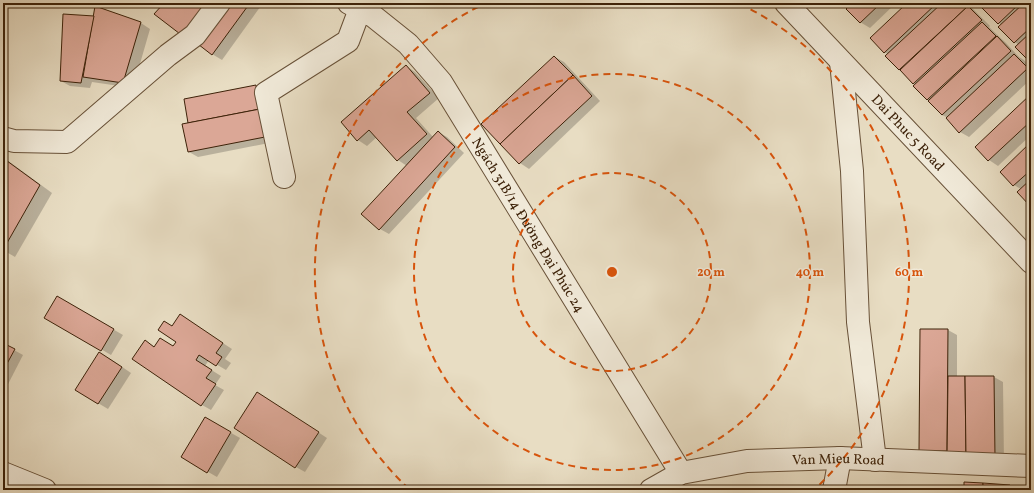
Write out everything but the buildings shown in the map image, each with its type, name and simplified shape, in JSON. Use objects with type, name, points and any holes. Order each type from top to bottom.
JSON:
[{"type":"street","points":[[3,138],[14,141],[67,142],[168,55],[195,35],[219,3]]},
{"type":"street","name":"Dai Phuc 5 Road","points":[[786,3],[1031,262]]},
{"type":"street","points":[[284,177],[266,93],[348,41],[358,5]]},
{"type":"street","name":"Ngách 31B/14 Đường Đại Phúc 24","points":[[358,5],[408,44],[441,82],[681,473]]},
{"type":"street","points":[[841,62],[852,171],[858,322],[875,460]]},
{"type":"street","points":[[834,490],[840,458]]},
{"type":"street","name":"Van Mieu Road","points":[[650,490],[681,473],[747,461],[840,458],[1031,466]]},
{"type":"street","points":[[3,473],[45,490]]}]
